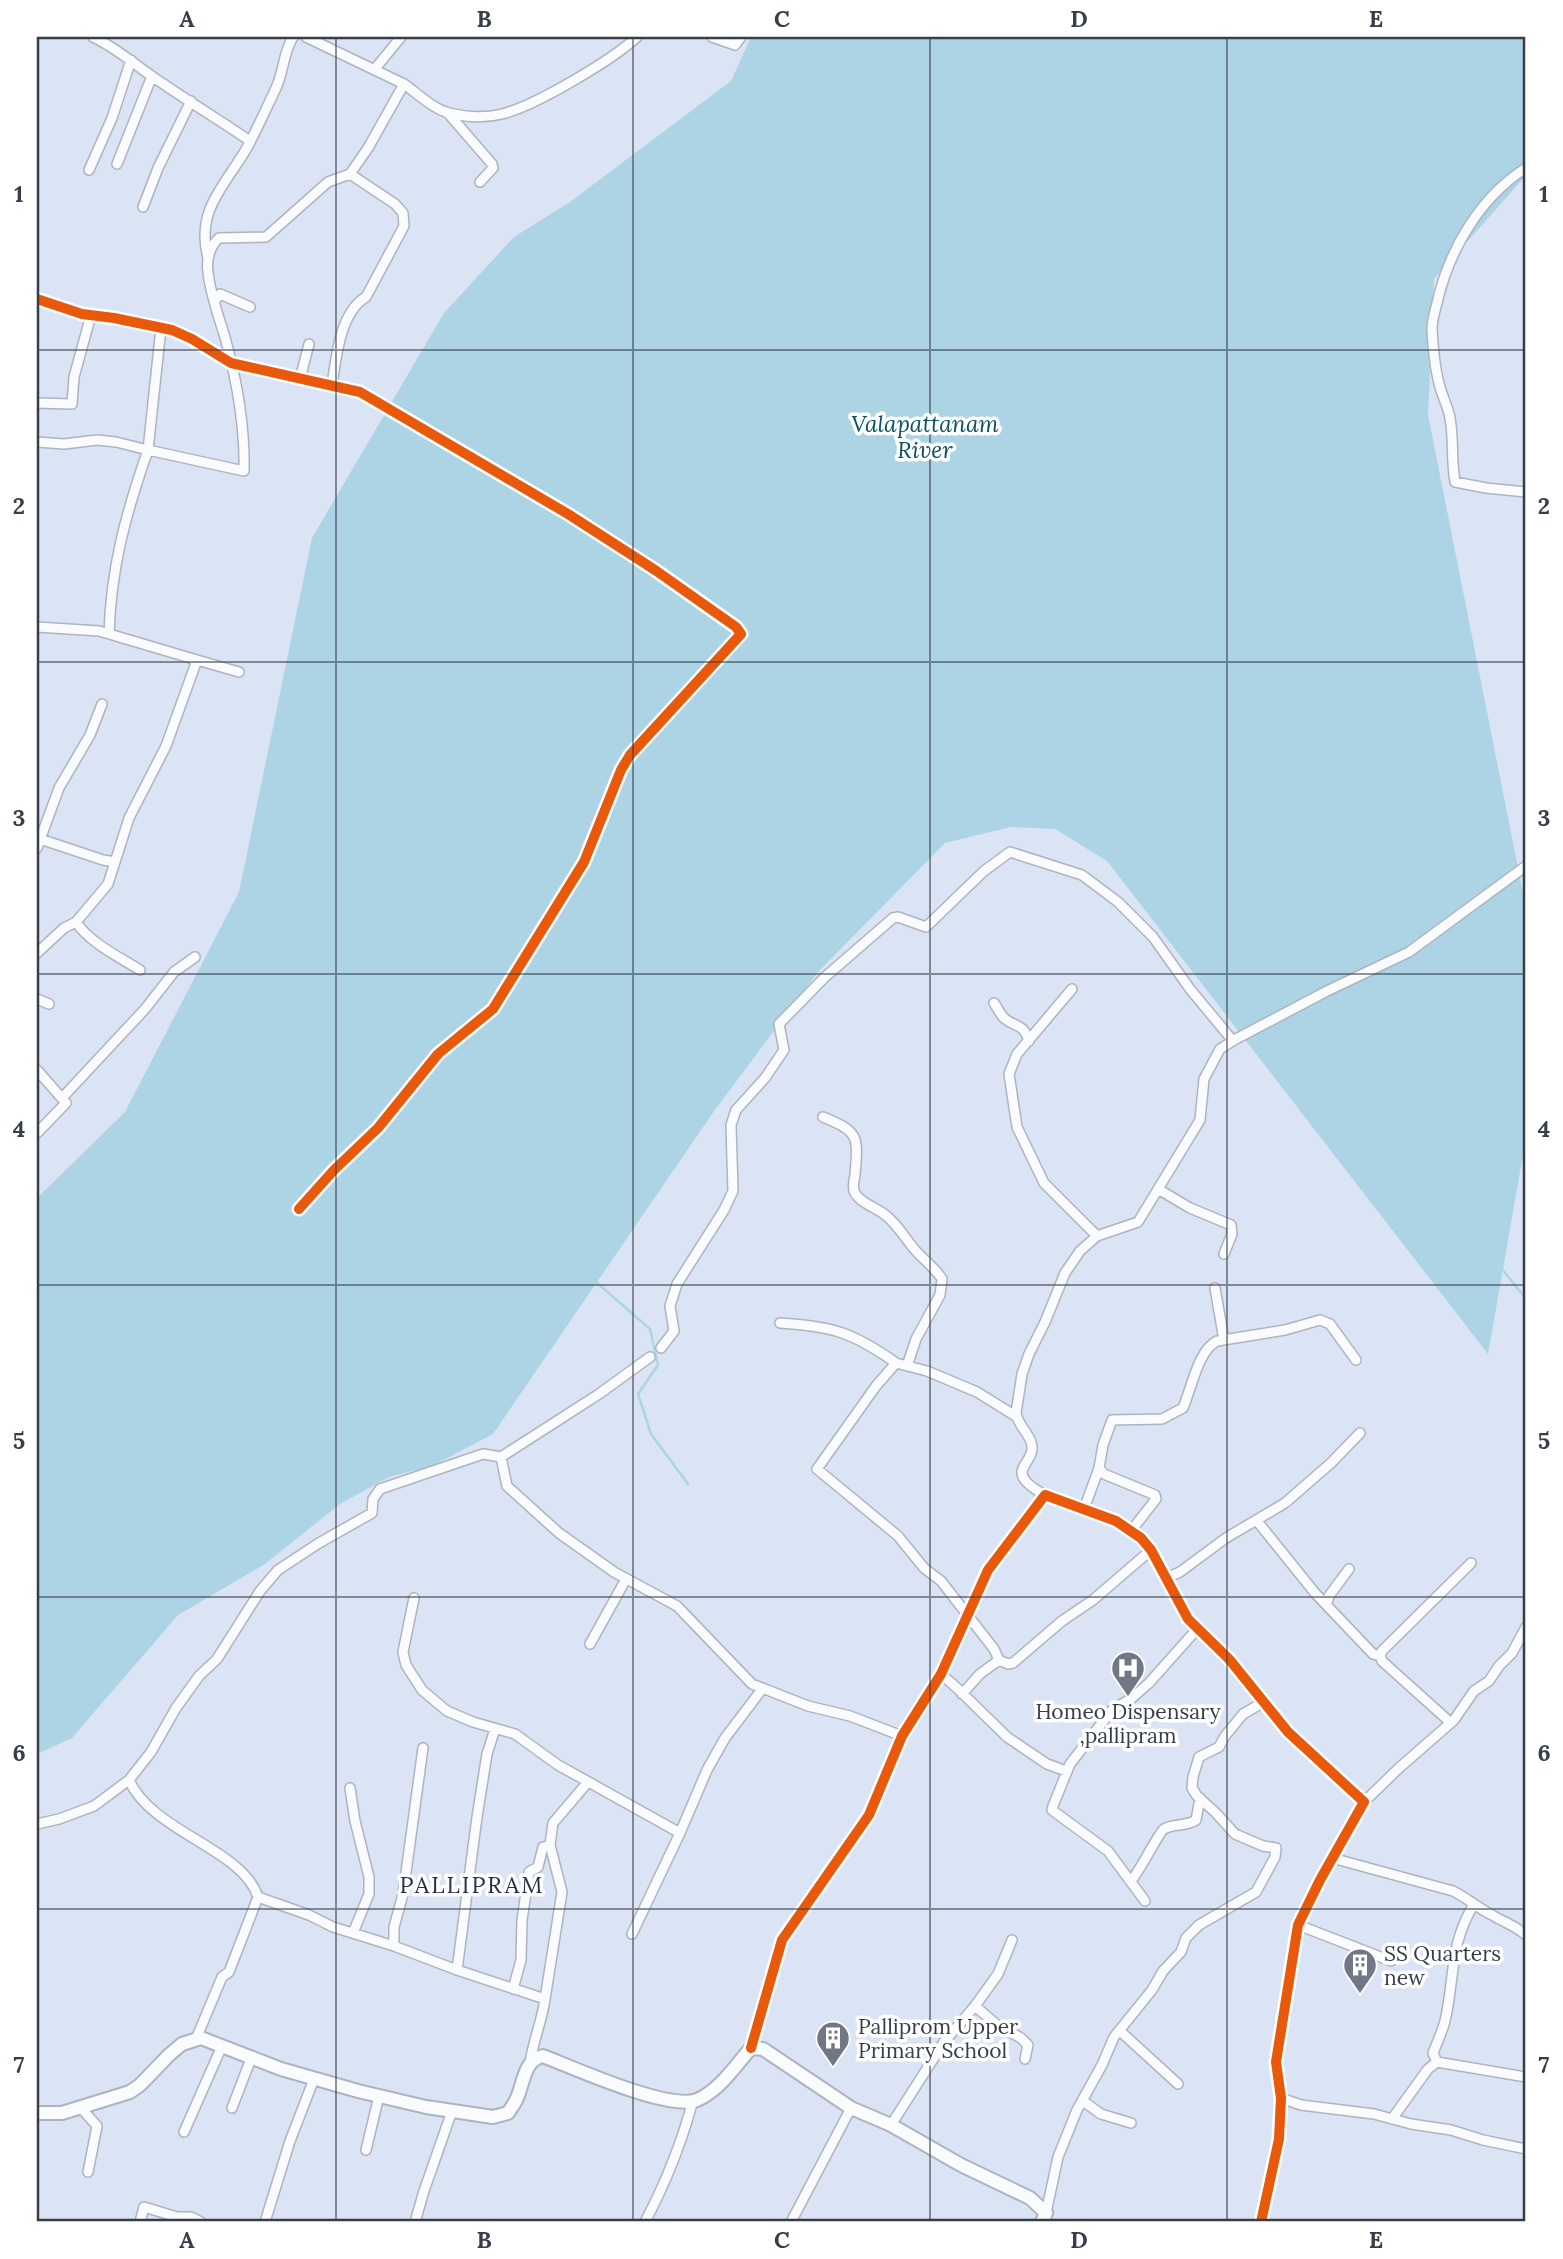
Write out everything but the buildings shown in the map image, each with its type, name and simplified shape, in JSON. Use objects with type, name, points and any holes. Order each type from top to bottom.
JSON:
[{"type":"main road","points":[[37,2113],[62,2113],[130,2092],[141,2085],[169,2054],[182,2044],[201,2038],[314,2079],[379,2096],[493,2117],[508,2113],[530,2063],[535,2058],[543,2056],[624,2087],[673,2101],[696,2100],[717,2086],[751,2048],[763,2049],[851,2108],[891,2125],[961,2165],[1030,2197],[1044,2218]]},
{"type":"street","points":[[93,37],[250,141]]},
{"type":"street","points":[[209,260],[205,238],[206,220],[222,185],[250,141],[278,84],[283,59],[293,37]]},
{"type":"street","points":[[306,37],[404,84],[447,112],[468,116],[488,116],[513,110],[595,67],[637,37]]},
{"type":"street","points":[[374,70],[401,37]]},
{"type":"street","points":[[712,37],[734,45],[741,37]]},
{"type":"street","points":[[89,170],[112,118],[131,60]]},
{"type":"street","points":[[117,164],[152,76]]},
{"type":"street","points":[[37,442],[116,442],[244,471],[244,449],[231,363],[207,271],[214,243],[219,237],[266,237],[328,182],[350,174],[404,84]]},
{"type":"street","points":[[143,207],[158,168],[191,101]]},
{"type":"street","points":[[447,112],[492,164],[493,168],[480,182]]},
{"type":"street","points":[[1526,167],[1493,194],[1470,223],[1451,260],[1439,293],[1432,326],[1439,385],[1450,415],[1455,482],[1526,492]]},
{"type":"street","points":[[332,386],[341,334],[356,303],[366,297],[404,226],[403,213],[395,204],[350,174]]},
{"type":"street","points":[[215,300],[220,294],[226,295],[250,307]]},
{"type":"street","points":[[37,299],[91,315],[173,330],[231,363],[359,392],[568,514],[655,570],[736,627],[741,634],[630,755],[621,770],[584,862],[493,1009],[438,1054],[378,1128],[334,1170],[299,1209]]},
{"type":"street","points":[[37,403],[72,404],[74,377],[91,315]]},
{"type":"street","points":[[108,634],[113,571],[125,519],[148,450],[161,328]]},
{"type":"street","points":[[300,379],[309,344]]},
{"type":"street","points":[[37,627],[99,631],[239,672]]},
{"type":"street","points":[[37,953],[64,928],[76,922],[108,884],[129,818],[166,746],[197,660]]},
{"type":"street","points":[[102,704],[90,736],[59,788],[38,843],[115,862]]},
{"type":"street","points":[[661,1348],[674,1331],[670,1306],[677,1284],[733,1191],[731,1125],[736,1110],[765,1078],[784,1050],[779,1024],[825,977],[893,918],[898,916],[926,927],[984,871],[1010,852],[1082,875],[1118,902],[1153,937],[1190,989],[1233,1041]]},
{"type":"street","points":[[1017,1417],[1018,1395],[1029,1354],[1065,1273],[1080,1251],[1097,1236],[1138,1222],[1200,1120],[1204,1079],[1220,1049],[1326,991],[1409,952],[1526,866]]},
{"type":"street","points":[[76,922],[108,950],[140,970]]},
{"type":"street","points":[[62,1098],[145,1009],[174,972],[195,957]]},
{"type":"street","points":[[1073,989],[1017,1054],[1009,1074],[1017,1127],[1044,1183],[1097,1236]]},
{"type":"street","points":[[37,999],[49,1004]]},
{"type":"street","points":[[994,1003],[1005,1019],[1016,1023],[1026,1032],[1029,1041]]},
{"type":"street","points":[[37,1070],[66,1103],[37,1133]]},
{"type":"street","points":[[823,1116],[845,1126],[855,1139],[858,1154],[853,1189],[859,1198],[885,1214],[900,1228],[916,1251],[942,1279],[940,1295],[916,1339],[907,1366]]},
{"type":"street","points":[[1158,1189],[1190,1208],[1231,1225],[1232,1234],[1224,1254]]},
{"type":"street","points":[[1215,1288],[1224,1340]]},
{"type":"street","points":[[1084,1509],[1112,1420],[1162,1419],[1183,1408],[1204,1353],[1211,1344],[1285,1330],[1320,1320],[1330,1324],[1356,1360]]},
{"type":"street","points":[[780,1323],[816,1325],[869,1343],[897,1363],[928,1371],[977,1392],[1017,1417],[1031,1441],[1032,1448],[1023,1469],[1023,1479],[1031,1488],[1116,1521],[1141,1538],[1151,1550],[1188,1619],[1229,1659],[1289,1732],[1364,1802]]},
{"type":"street","points":[[37,1824],[94,1806],[129,1780],[151,1752],[176,1708],[216,1659],[260,1591],[278,1570],[372,1513],[373,1499],[380,1489],[483,1454],[500,1457],[599,1394],[650,1357]]},
{"type":"street","points":[[897,1363],[876,1386],[817,1469],[898,1536],[924,1568],[941,1581],[994,1649],[999,1660],[1013,1663],[1151,1550]]},
{"type":"street","points":[[1166,1578],[1180,1572],[1226,1538],[1285,1503],[1360,1433]]},
{"type":"street","points":[[500,1457],[507,1486],[559,1533],[626,1579],[677,1606],[752,1684],[808,1706],[850,1716],[902,1736]]},
{"type":"street","points":[[1099,1468],[1104,1474],[1156,1495],[1156,1499],[1131,1531]]},
{"type":"street","points":[[751,2048],[782,1940],[869,1815],[902,1736],[941,1674],[988,1570],[1045,1495]]},
{"type":"street","points":[[1257,1521],[1292,1566],[1373,1654],[1380,1656]]},
{"type":"street","points":[[1451,1723],[1418,1695],[1380,1656],[1417,1615],[1471,1563]]},
{"type":"street","points":[[1327,1603],[1329,1596],[1349,1569]]},
{"type":"street","points":[[590,1644],[626,1579]]},
{"type":"street","points":[[414,1598],[403,1651],[406,1665],[422,1690],[447,1711],[515,1734],[558,1765],[680,1833]]},
{"type":"street","points":[[1261,2222],[1279,2139],[1281,2098],[1276,2062],[1298,1925],[1364,1802],[1451,1723],[1474,1691],[1489,1681],[1512,1653],[1526,1627]]},
{"type":"street","points":[[1145,1901],[1108,1851],[1052,1810],[1066,1771],[1112,1710],[1149,1683],[1198,1628]]},
{"type":"street","points":[[962,1694],[980,1674],[999,1660]]},
{"type":"street","points":[[941,1674],[1007,1737],[1047,1764],[1066,1771]]},
{"type":"street","points":[[632,1934],[707,1770],[725,1738],[763,1688]]},
{"type":"street","points":[[1044,2218],[1058,2157],[1114,2037],[1152,1990],[1163,1971],[1181,1952],[1186,1938],[1199,1924],[1256,1892],[1275,1857],[1276,1848],[1263,1846],[1235,1834],[1192,1788],[1192,1777],[1199,1757],[1219,1747],[1224,1736],[1243,1714],[1264,1702]]},
{"type":"street","points":[[457,1970],[477,1817],[487,1754],[495,1729]]},
{"type":"street","points":[[394,1946],[394,1927],[402,1894],[423,1748]]},
{"type":"street","points":[[129,1780],[134,1791],[153,1812],[238,1868],[254,1884],[258,1897],[229,1972],[222,1977],[196,2039]]},
{"type":"street","points":[[530,2063],[542,2020],[562,1892],[550,1845],[553,1823],[588,1782]]},
{"type":"street","points":[[350,1788],[369,1877],[369,1894],[353,1933]]},
{"type":"street","points":[[1131,1881],[1143,1866],[1161,1831],[1186,1826],[1196,1820],[1200,1798]]},
{"type":"street","points":[[513,1989],[521,1961],[522,1920],[529,1872],[538,1867],[543,1847],[550,1845]]},
{"type":"street","points":[[1332,1858],[1453,1891],[1494,1917],[1512,1923],[1526,1935]]},
{"type":"street","points":[[258,1897],[457,1970],[545,1999]]},
{"type":"street","points":[[1437,2062],[1433,2053],[1445,2023],[1454,1952],[1474,1904]]},
{"type":"street","points":[[1298,1925],[1391,1961]]},
{"type":"street","points":[[891,2125],[944,2042],[998,1974],[1012,1940]]},
{"type":"street","points":[[975,2006],[997,2025],[1028,2045],[1025,2059]]},
{"type":"street","points":[[1120,2031],[1178,2084]]},
{"type":"street","points":[[184,2132],[222,2046]]},
{"type":"street","points":[[232,2108],[252,2056]]},
{"type":"street","points":[[1437,2062],[1526,2077]]},
{"type":"street","points":[[1392,2119],[1437,2062]]},
{"type":"street","points":[[265,2222],[290,2141],[314,2079]]},
{"type":"street","points":[[366,2150],[379,2096]]},
{"type":"street","points":[[1281,2098],[1301,2105],[1374,2114],[1411,2124],[1451,2130],[1526,2149]]},
{"type":"street","points":[[645,2222],[667,2175],[687,2124],[693,2100]]},
{"type":"street","points":[[1083,2101],[1101,2115],[1131,2123]]},
{"type":"street","points":[[81,2108],[97,2126],[88,2172]]},
{"type":"street","points":[[791,2222],[851,2108]]},
{"type":"street","points":[[415,2222],[452,2111]]},
{"type":"street","points":[[139,2222],[144,2207],[177,2217],[191,2217],[201,2222]]},
{"type":"water","name":"Valapattanam River","points":[[751,37],[1526,37],[1526,172],[1522,180],[1434,279],[1428,415],[1526,908],[1526,1138],[1488,1354],[1107,861],[1055,829],[1011,827],[945,843],[817,973],[712,1114],[493,1434],[432,1466],[389,1477],[340,1504],[265,1564],[178,1615],[72,1738],[37,1754],[37,1198],[125,1112],[239,892],[312,538],[444,313],[514,237],[570,202],[731,81]]},
{"type":"waterway","points":[[1502,1269],[1526,1299]]},
{"type":"waterway","points":[[596,1282],[650,1329],[658,1365],[638,1394],[651,1434],[688,1484]]},
{"type":"cycle path","points":[[37,299],[82,314],[172,330],[231,363],[360,392],[568,514],[655,570],[736,627],[741,634],[630,755],[621,770],[584,862],[493,1009],[438,1054],[378,1128],[334,1170],[299,1209]]},
{"type":"cycle path","points":[[751,2048],[782,1940],[869,1815],[902,1736],[941,1674],[988,1570],[1045,1495],[1116,1521],[1141,1538],[1151,1550],[1188,1619],[1229,1659],[1288,1732],[1364,1802],[1298,1925],[1276,2062],[1281,2098],[1279,2139],[1261,2222]]},
{"type":"place","name":"Homeo Dispensary ,pallipram","points":[[1128,1698]]},
{"type":"place","name":"SS Quarters new","points":[[1360,1995]]},
{"type":"place","name":"Palliprom Upper Primary School","points":[[833,2068]]},
{"type":"district","name":"PALLIPRAM","points":[[472,1884]]}]
